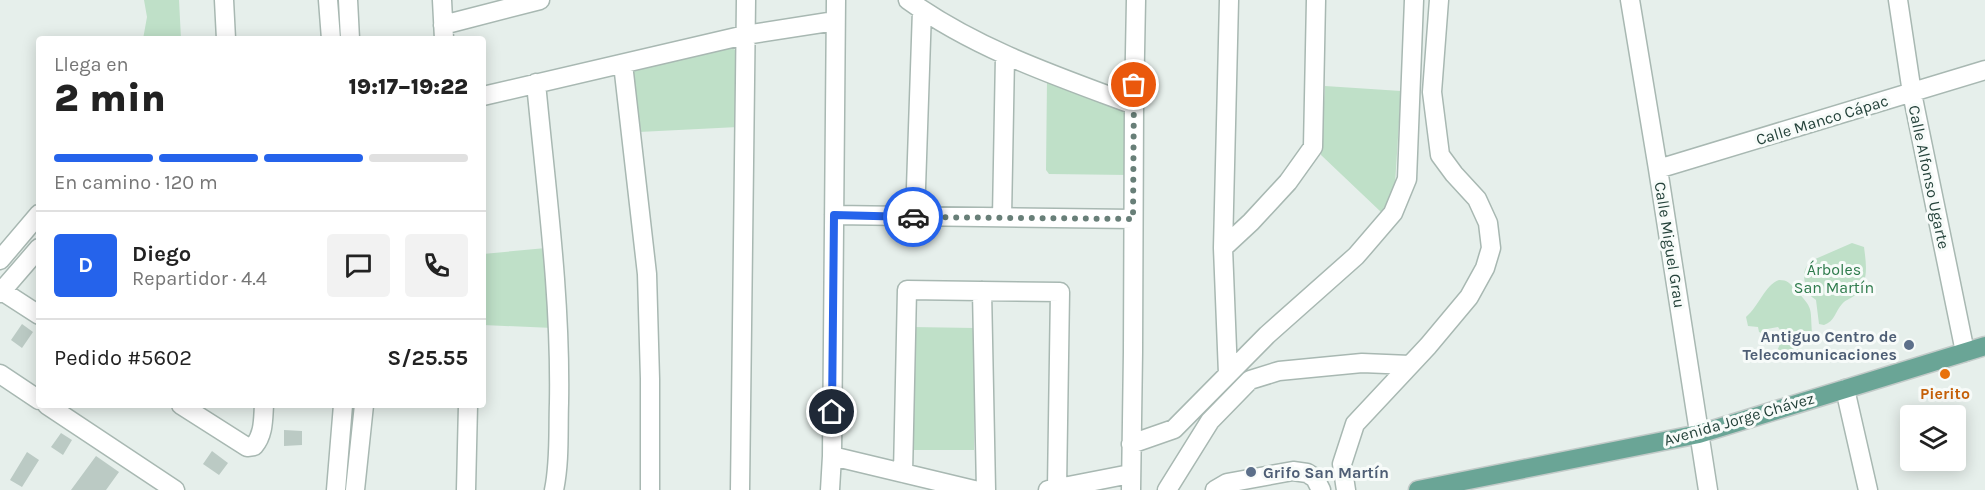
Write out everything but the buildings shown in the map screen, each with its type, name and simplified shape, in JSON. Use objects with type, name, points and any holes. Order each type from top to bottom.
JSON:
[{"type":"main road","name":"Avenida Jorge Chávez","points":[[1418,490],[1699,434],[1985,346]]},
{"type":"street","points":[[224,0],[226,36]]},
{"type":"street","points":[[328,0],[331,36]]},
{"type":"street","points":[[348,0],[350,36]]},
{"type":"street","points":[[442,0],[444,32],[540,0]]},
{"type":"street","points":[[740,490],[746,0]]},
{"type":"street","points":[[830,490],[836,0]]},
{"type":"street","points":[[1228,374],[1223,248],[1229,0]]},
{"type":"street","points":[[1223,248],[1288,182],[1313,147],[1316,0]]},
{"type":"street","points":[[1131,444],[1174,429],[1267,334],[1356,256],[1393,213],[1407,179],[1414,0]]},
{"type":"street","points":[[1346,490],[1342,464],[1355,424],[1410,366],[1469,297],[1485,268],[1491,248],[1488,223],[1477,199],[1440,155],[1432,92],[1439,0]]},
{"type":"street","name":"Calle Miguel Grau","points":[[1630,0],[1659,169],[1708,490]]},
{"type":"street","name":"Calle Alfonso Ugarte","points":[[1898,0],[1912,93],[1965,352]]},
{"type":"street","points":[[903,473],[907,290],[1060,292],[1052,489],[1130,482],[1134,105],[1132,1]]},
{"type":"street","points":[[915,5],[959,33],[1005,56],[1134,105]]},
{"type":"street","points":[[915,5],[915,217]]},
{"type":"street","points":[[486,95],[745,35],[835,21]]},
{"type":"street","points":[[1002,217],[1005,56]]},
{"type":"street","points":[[623,64],[647,274],[650,490]]},
{"type":"street","name":"Calle Manco Cápac","points":[[1659,169],[1985,70]]},
{"type":"street","points":[[536,83],[560,358],[558,471],[554,490]]},
{"type":"street","points":[[1224,207],[1251,222]]},
{"type":"street","points":[[834,215],[1133,219]]},
{"type":"street","points":[[0,260],[36,218]]},
{"type":"street","points":[[36,251],[1,292],[36,313]]},
{"type":"street","points":[[982,291],[986,490]]},
{"type":"street","points":[[1167,490],[1210,421],[1250,380],[1279,371],[1362,363],[1410,366]]},
{"type":"street","points":[[0,374],[36,398]]},
{"type":"street","points":[[1845,389],[1869,490]]},
{"type":"street","points":[[52,408],[175,490]]},
{"type":"street","points":[[188,408],[247,447],[254,446],[259,440],[264,408]]},
{"type":"street","points":[[336,490],[343,408]]},
{"type":"street","points":[[355,490],[363,408]]},
{"type":"street","points":[[466,490],[468,408]]},
{"type":"street","points":[[832,456],[974,490]]},
{"type":"street","points":[[1215,490],[1227,483],[1293,471],[1307,473],[1315,478],[1321,490]]},
{"type":"green space","points":[[144,0],[179,0],[181,36],[144,36],[147,17]]},
{"type":"green space","points":[[729,46],[738,52],[738,127],[639,132],[633,72],[639,67]]},
{"type":"green space","points":[[1047,80],[1125,109],[1131,117],[1129,175],[1049,174],[1046,170]]},
{"type":"green space","points":[[1325,86],[1401,91],[1395,184],[1390,200],[1381,212],[1321,155]]},
{"type":"green space","name":"Árboles San Martín","points":[[1852,243],[1864,247],[1866,273],[1863,286],[1843,303],[1830,321],[1824,325],[1819,324],[1816,300],[1808,294],[1805,284],[1806,267],[1813,260]]},
{"type":"green space","points":[[546,248],[553,328],[486,325],[486,254]]},
{"type":"green space","points":[[1779,280],[1791,285],[1808,305],[1811,313],[1812,333],[1802,337],[1796,358],[1786,359],[1776,353],[1781,337],[1778,327],[1767,329],[1764,334],[1759,332],[1758,327],[1748,326],[1746,317],[1770,286]]},
{"type":"green space","points":[[912,327],[975,328],[974,450],[909,450]]},
{"type":"way so far","points":[[913,217],[1133,219],[1134,85]]},
{"type":"place","name":"Antiguo Centro de Telecomunicaciones","points":[[1909,345]]},
{"type":"place","name":"Pierito","points":[[1945,374]]},
{"type":"place","name":"Grifo San Martín","points":[[1251,472]]},
{"type":"route","points":[[832,412],[834,215],[913,217]]}]
